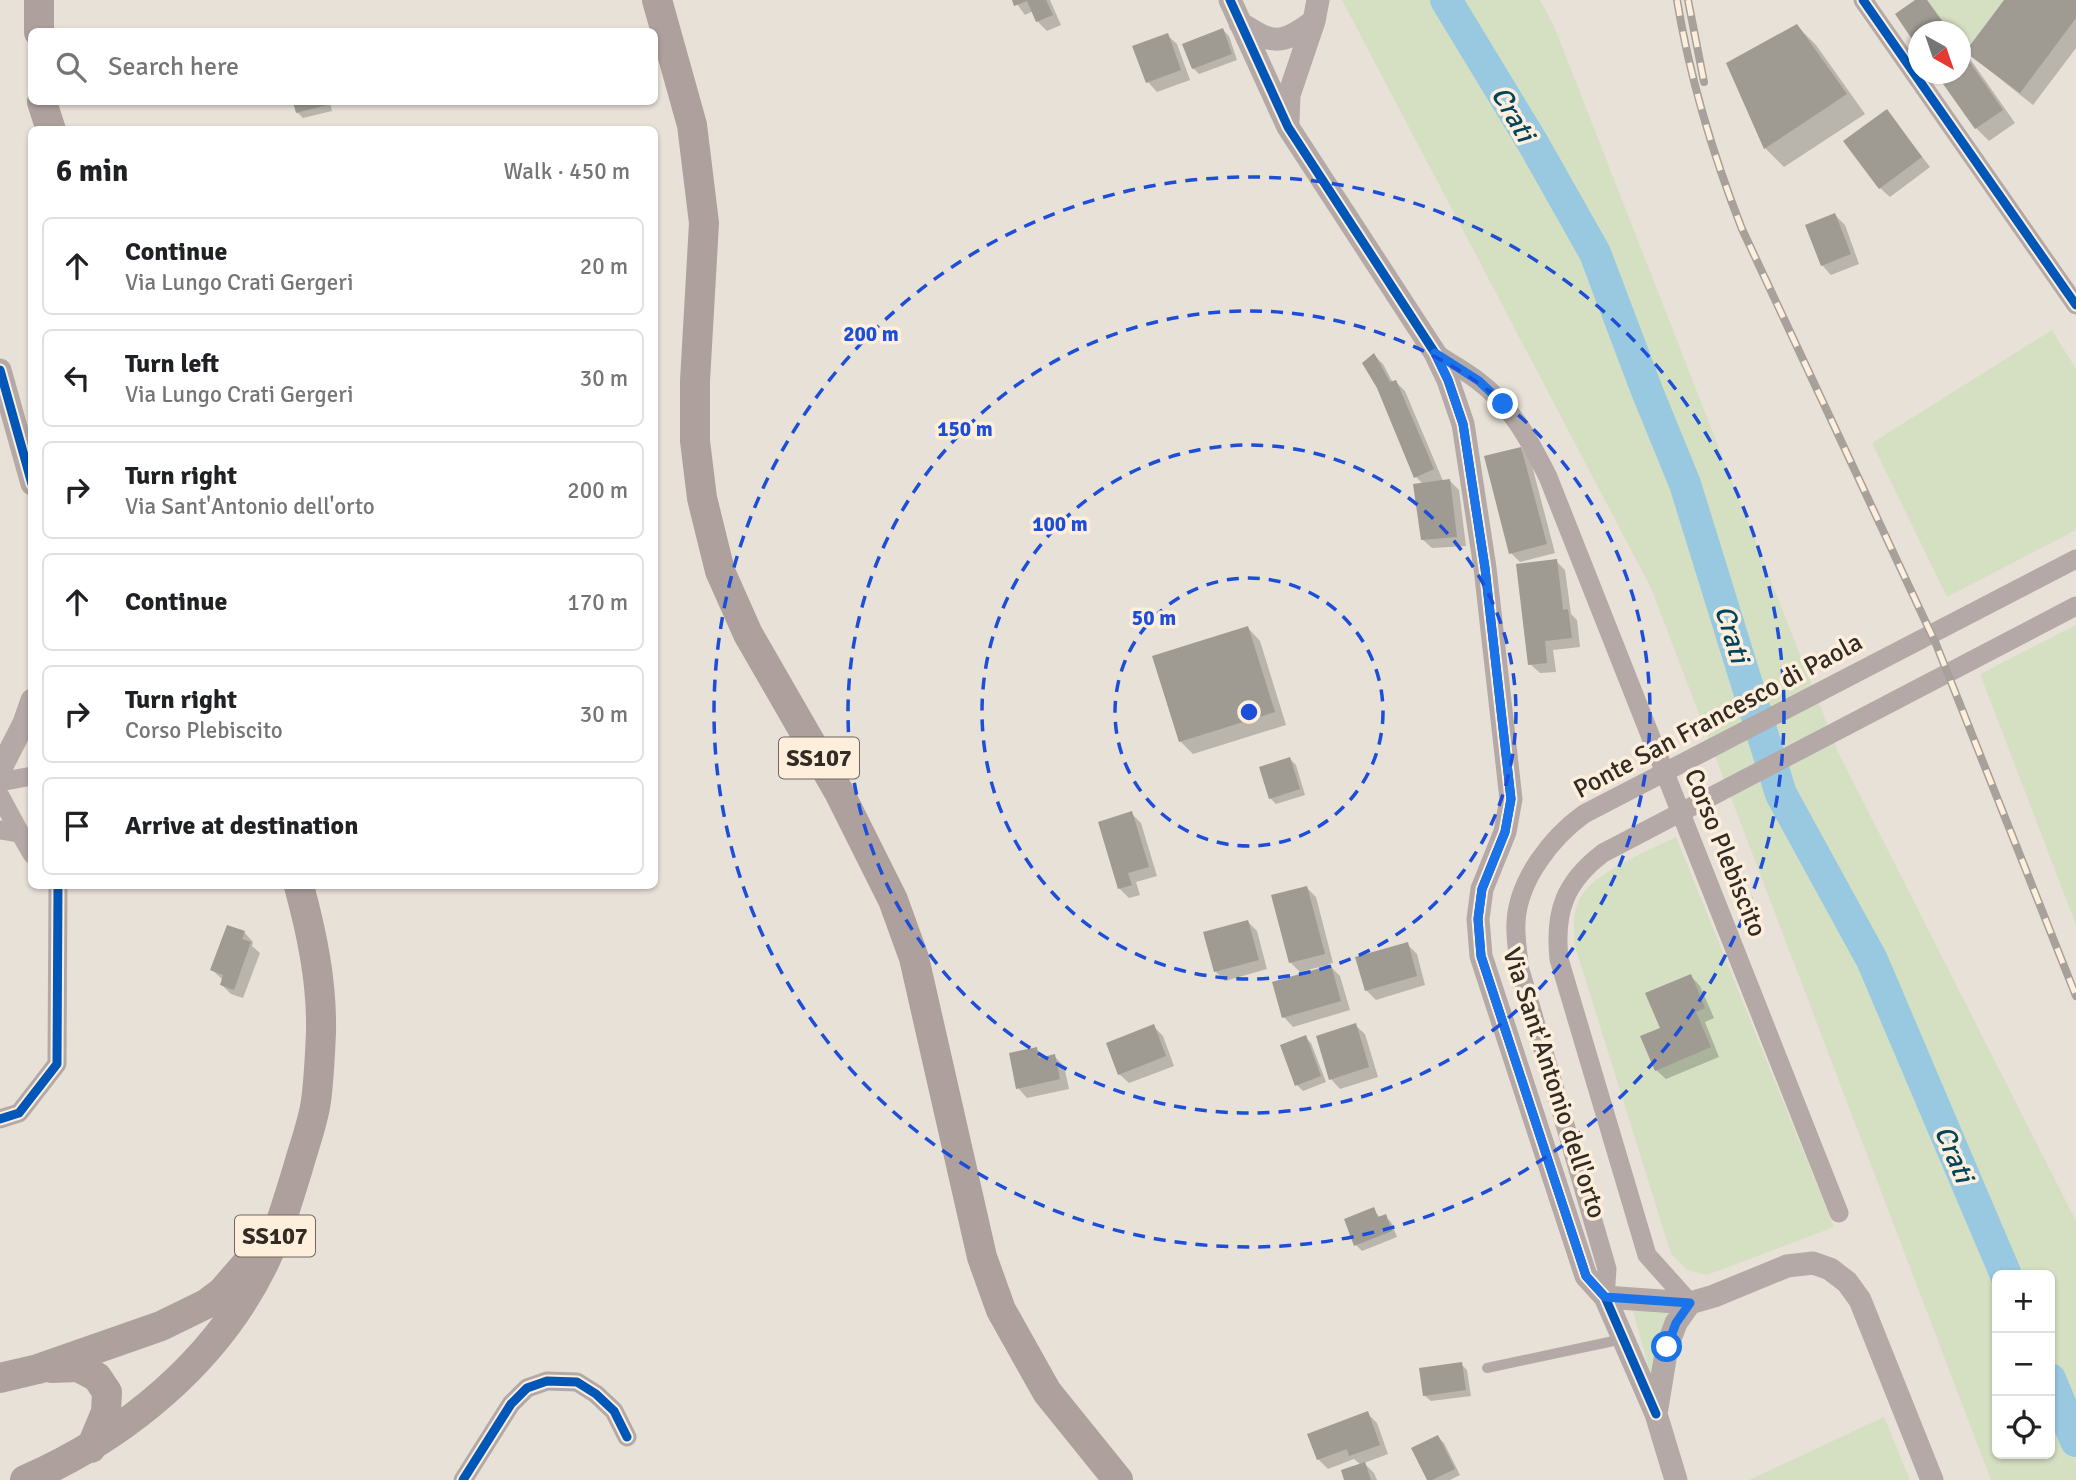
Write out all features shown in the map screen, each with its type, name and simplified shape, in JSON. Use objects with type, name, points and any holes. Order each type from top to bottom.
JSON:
[{"type":"main road","points":[[39,0],[39,28]]},
{"type":"main road","name":"SS107","points":[[657,0],[692,125],[704,223],[695,382],[695,441],[702,498],[720,571],[748,634],[838,792],[893,900],[914,958],[982,1257],[1001,1310],[1047,1392],[1118,1480]]},
{"type":"main road","points":[[44,105],[50,126]]},
{"type":"main road","name":"SS107","points":[[25,1480],[91,1448],[140,1413],[181,1376],[216,1337],[263,1264],[284,1215],[316,1103],[321,1031],[316,960],[300,889]]},
{"type":"main road","points":[[0,1378],[38,1368],[161,1326],[206,1304],[229,1286],[284,1215]]},
{"type":"main road","points":[[38,1368],[78,1367],[97,1377],[107,1392],[106,1412],[91,1448]]},
{"type":"street","name":"Via Sant'Antonio dell'orto","points":[[1230,0],[1288,127],[1435,353],[1448,380],[1463,424],[1485,568],[1511,799],[1505,832],[1482,889],[1478,919],[1481,956],[1586,1276],[1605,1297],[1656,1415],[1676,1480]]},
{"type":"street","points":[[1863,1],[2076,304]]},
{"type":"street","points":[[1240,23],[1262,37],[1275,40],[1287,38],[1316,10]]},
{"type":"street","points":[[1288,127],[1289,95],[1316,10]]},
{"type":"street","name":"Corso Plebiscito","points":[[1435,353],[1479,381],[1503,404],[1529,439],[1548,477],[1839,1213]]},
{"type":"street","points":[[0,370],[28,470]]},
{"type":"street","name":"Ponte San Francesco di Paola","points":[[1605,1297],[1607,1269],[1520,970],[1516,941],[1516,918],[1534,869],[1547,848],[1566,827],[1584,814],[2076,559]]},
{"type":"street","points":[[1690,1303],[1647,1255],[1559,959],[1557,936],[1561,910],[1569,888],[1583,869],[1603,853],[2076,606]]},
{"type":"street","points":[[0,770],[28,712]]},
{"type":"street","points":[[0,782],[28,777]]},
{"type":"street","points":[[0,796],[28,847]]},
{"type":"street","points":[[0,830],[20,832]]},
{"type":"street","points":[[50,889],[59,906]]},
{"type":"street","points":[[0,1119],[19,1113],[57,1064],[58,889]]},
{"type":"street","points":[[1605,1297],[1690,1303],[1787,1266],[1813,1263],[1830,1269],[1847,1282],[1860,1300],[1931,1480]]},
{"type":"street","points":[[1656,1415],[1667,1347],[1676,1323],[1690,1303]]},
{"type":"street","points":[[463,1480],[511,1404],[527,1388],[547,1381],[577,1382],[596,1394],[614,1411],[627,1437]]},
{"type":"lane","points":[[1487,1368],[1623,1339]]},
{"type":"green space","points":[[1342,0],[1540,0],[1554,26],[1838,752],[2076,1221],[2076,1480],[1991,1480],[1651,588]]},
{"type":"green space","points":[[1927,0],[2004,0],[1971,44],[1971,21],[1942,21]]},
{"type":"green space","points":[[2052,330],[2076,369],[2076,530],[1947,597],[1872,443]]},
{"type":"green space","points":[[2076,625],[2076,925],[1980,674]]},
{"type":"green space","points":[[1676,837],[1834,1227],[1707,1275],[1687,1270],[1671,1254],[1575,946],[1576,909],[1588,888],[1610,871]]},
{"type":"green space","points":[[1632,1308],[1678,1310],[1652,1379]]},
{"type":"green space","points":[[1884,1417],[1910,1480],[1749,1480]]},
{"type":"building","points":[[1012,0],[1046,0],[1053,15],[1036,22],[1027,1],[1014,6]]},
{"type":"building","points":[[1915,0],[1927,0],[1941,21],[1908,21],[1908,33],[1895,14]]},
{"type":"building","points":[[2004,0],[2076,0],[2076,18],[2020,93],[1971,56],[1971,44]]},
{"type":"building","points":[[1797,24],[1847,94],[1764,149],[1726,63]]},
{"type":"building","points":[[1223,28],[1232,54],[1192,69],[1182,44]]},
{"type":"building","points":[[1168,33],[1181,70],[1146,83],[1132,46]]},
{"type":"building","points":[[1971,64],[2003,110],[1975,129],[1943,84],[1971,84]]},
{"type":"building","points":[[294,105],[327,105],[296,113]]},
{"type":"building","points":[[1887,109],[1922,157],[1879,189],[1843,141]]},
{"type":"building","points":[[1835,213],[1851,254],[1821,266],[1805,225]]},
{"type":"building","points":[[1374,353],[1390,382],[1396,380],[1434,469],[1414,478],[1377,388],[1362,363]]},
{"type":"building","points":[[1521,447],[1547,544],[1509,554],[1484,456]]},
{"type":"building","points":[[1450,479],[1457,537],[1421,540],[1413,484]]},
{"type":"building","points":[[1557,559],[1563,610],[1568,609],[1572,638],[1545,641],[1547,663],[1528,665],[1516,564]]},
{"type":"building","points":[[1248,626],[1275,712],[1179,742],[1152,656]]},
{"type":"building","points":[[1290,757],[1300,789],[1269,799],[1259,767]]},
{"type":"building","points":[[1132,811],[1149,867],[1128,873],[1132,885],[1118,889],[1098,822]]},
{"type":"building","points":[[1307,886],[1325,954],[1289,963],[1271,895]]},
{"type":"building","points":[[1248,920],[1259,960],[1214,972],[1203,932]]},
{"type":"building","points":[[227,925],[245,931],[242,939],[251,942],[234,990],[220,985],[223,975],[210,970]]},
{"type":"building","points":[[1408,942],[1417,976],[1365,991],[1355,957]]},
{"type":"building","points":[[1331,965],[1341,1001],[1282,1018],[1272,982]]},
{"type":"building","points":[[1691,974],[1705,1008],[1696,1012],[1711,1047],[1655,1071],[1640,1036],[1660,1028],[1645,993]]},
{"type":"building","points":[[1356,1023],[1369,1067],[1329,1080],[1316,1036]]},
{"type":"building","points":[[1154,1024],[1166,1056],[1118,1075],[1106,1043]]},
{"type":"building","points":[[1306,1035],[1321,1076],[1295,1086],[1280,1045]]},
{"type":"building","points":[[1037,1047],[1039,1058],[1055,1054],[1060,1079],[1016,1089],[1009,1053]]},
{"type":"building","points":[[1374,1207],[1378,1217],[1386,1214],[1392,1231],[1354,1246],[1344,1219]]},
{"type":"building","points":[[1462,1362],[1466,1390],[1423,1396],[1419,1368]]},
{"type":"building","points":[[1368,1411],[1380,1445],[1349,1456],[1347,1449],[1317,1460],[1307,1434]]},
{"type":"building","points":[[1438,1435],[1455,1469],[1427,1480],[1411,1448]]},
{"type":"building","points":[[1365,1462],[1371,1480],[1344,1480],[1341,1470]]},
{"type":"waterway","name":"Crati","points":[[1446,0],[1534,145],[1595,253],[1685,484],[1781,794],[1872,960],[2004,1270]]},
{"type":"waterway","name":"Crati","points":[[2055,1391],[2076,1441]]},
{"type":"railway","points":[[1677,0],[1704,116],[1742,229],[1936,644],[2076,996]]},
{"type":"railway","points":[[1688,0],[1704,82]]},
{"type":"cycle path","points":[[1230,0],[1288,127],[1435,353],[1448,380],[1463,424],[1485,568],[1511,799],[1505,832],[1482,889],[1478,919],[1481,956],[1586,1276],[1605,1297],[1656,1414]]},
{"type":"cycle path","points":[[1863,0],[2076,305]]},
{"type":"cycle path","points":[[0,370],[28,470]]},
{"type":"cycle path","points":[[0,1119],[19,1113],[57,1064],[58,889]]},
{"type":"cycle path","points":[[463,1480],[511,1404],[527,1388],[547,1381],[577,1382],[596,1394],[614,1411],[627,1437]]},
{"type":"route","points":[[1503,404],[1479,381],[1435,353],[1448,380],[1463,424],[1485,568],[1511,799],[1505,832],[1482,889],[1478,919],[1481,956],[1586,1276],[1605,1297],[1690,1303],[1676,1323],[1667,1347]]}]
